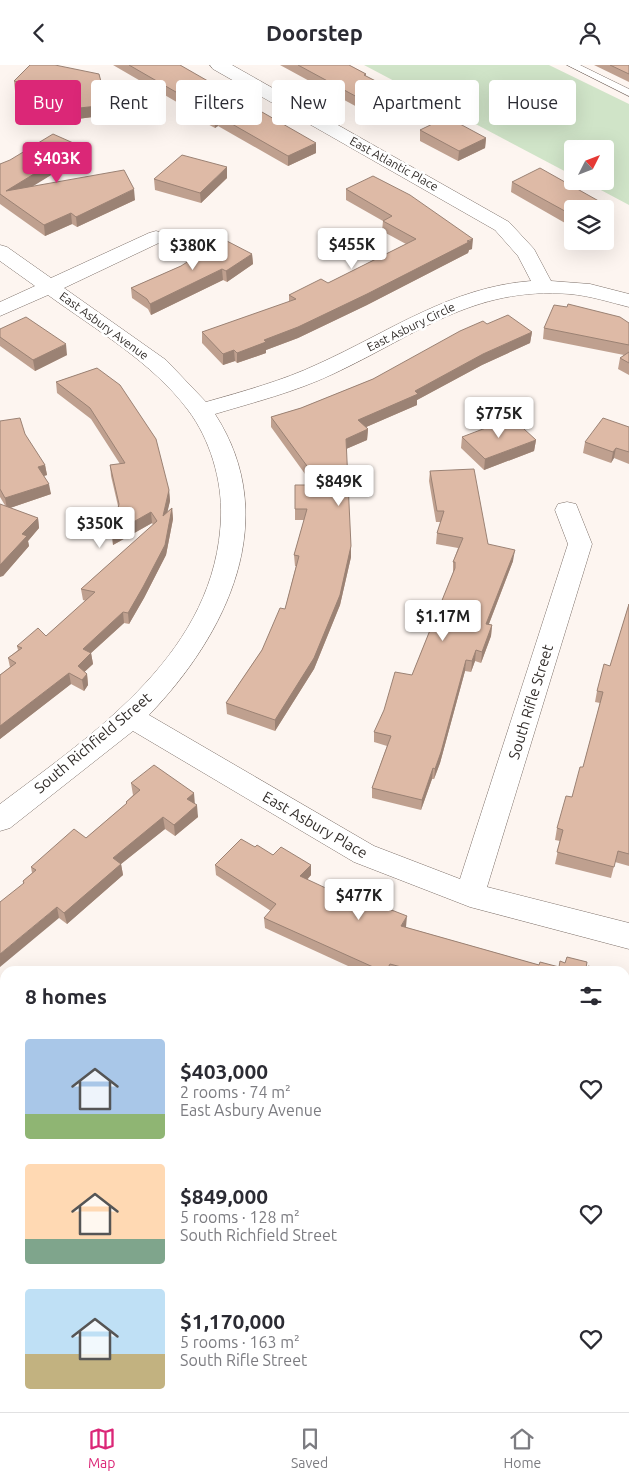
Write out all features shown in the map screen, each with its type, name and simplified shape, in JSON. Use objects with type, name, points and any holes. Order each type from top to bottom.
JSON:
[{"type":"street","name":"East Atlantic Place","points":[[219,65],[502,226],[519,241],[532,258],[543,288]]},
{"type":"street","points":[[0,310],[156,237]]},
{"type":"street","name":"East Asbury Avenue","points":[[0,251],[158,365],[179,385],[201,411]]},
{"type":"street","name":"East Asbury Circle","points":[[201,411],[299,381],[468,299],[497,292],[543,288],[594,292],[629,301]]},
{"type":"street","name":"South Richfield Street","points":[[0,820],[130,716],[177,666],[208,619],[222,587],[231,556],[234,497],[224,456],[213,431],[201,411]]},
{"type":"street","name":"South Rifle Street","points":[[470,895],[580,544],[567,511]]},
{"type":"street","name":"East Asbury Place","points":[[130,716],[364,854],[404,873],[470,895],[629,936]]},
{"type":"lane","points":[[572,65],[629,93]]},
{"type":"green space","points":[[364,65],[549,65],[629,104],[629,205],[601,190],[614,190],[614,140],[564,140],[564,171],[477,125],[479,125],[479,80],[392,80]]},
{"type":"building","points":[[30,65],[55,65],[99,74],[101,80],[91,80],[91,107],[81,108],[81,80],[15,80]]},
{"type":"building","points":[[129,65],[180,65],[206,80],[176,80],[176,92],[166,86],[166,80],[155,80]]},
{"type":"building","points":[[298,65],[349,65],[374,80],[355,80],[355,96],[345,90],[345,80],[326,80]]},
{"type":"building","points":[[610,65],[629,65],[629,74]]},
{"type":"building","points":[[262,112],[272,118],[272,125],[285,125],[316,143],[288,156],[234,125],[262,125]]},
{"type":"building","points":[[430,125],[462,125],[486,138],[459,151],[420,130]]},
{"type":"building","points":[[53,134],[80,146],[6,191],[124,170],[134,189],[76,217],[71,213],[44,225],[0,194],[0,164]]},
{"type":"building","points":[[182,155],[227,167],[200,193],[154,179]]},
{"type":"building","points":[[540,168],[564,182],[564,190],[579,190],[597,200],[564,200],[564,211],[512,182]]},
{"type":"building","points":[[373,176],[410,195],[473,239],[367,294],[298,327],[264,340],[266,342],[237,353],[234,350],[223,354],[202,332],[296,299],[289,295],[321,279],[328,283],[416,239],[383,221],[392,216],[346,189]]},
{"type":"building","points":[[223,239],[252,254],[226,271],[222,269],[150,304],[147,299],[131,288],[181,266]]},
{"type":"building","points":[[568,304],[620,317],[629,323],[629,345],[544,328],[554,305],[567,307]]},
{"type":"building","points":[[508,315],[532,332],[483,354],[415,391],[418,394],[358,420],[368,429],[346,439],[351,546],[340,595],[314,658],[275,720],[226,703],[262,650],[280,608],[285,609],[299,556],[294,555],[307,509],[295,509],[295,485],[321,485],[271,417],[301,408],[373,379],[460,331],[483,321],[487,324]]},
{"type":"building","points":[[26,317],[66,344],[33,360],[0,337],[0,329]]},
{"type":"building","points":[[629,352],[629,363],[620,358]]},
{"type":"building","points":[[97,368],[120,385],[156,439],[169,490],[163,516],[172,508],[165,545],[128,613],[123,612],[83,649],[91,653],[78,666],[87,674],[82,680],[69,673],[0,726],[0,675],[16,663],[8,658],[22,648],[17,646],[38,628],[46,636],[95,592],[81,589],[157,521],[151,512],[112,534],[119,504],[110,465],[125,463],[90,408],[56,382]]},
{"type":"building","points":[[20,418],[25,434],[45,465],[38,467],[49,484],[5,498],[0,489],[0,421]]},
{"type":"building","points":[[512,418],[536,440],[485,459],[462,437]]},
{"type":"building","points":[[603,418],[629,427],[629,452],[616,448],[613,452],[585,442]]},
{"type":"building","points":[[474,469],[488,544],[515,550],[486,624],[492,625],[482,652],[476,650],[472,661],[466,660],[441,752],[435,769],[433,768],[422,800],[372,788],[391,736],[374,732],[384,710],[395,672],[412,675],[455,568],[455,562],[453,562],[463,538],[437,533],[444,511],[437,511],[430,471]]},
{"type":"building","points":[[0,504],[38,518],[22,534],[27,536],[0,565]]},
{"type":"building","points":[[629,604],[629,854],[618,851],[614,867],[557,852],[563,830],[557,828],[566,796],[572,797],[580,767],[583,767],[603,692],[597,691],[604,664],[610,666]]},
{"type":"building","points":[[154,765],[194,793],[187,799],[197,805],[174,825],[163,817],[113,858],[121,864],[64,913],[57,907],[0,954],[0,902],[24,883],[23,881],[36,870],[31,867],[74,829],[86,838],[127,803],[140,790],[131,783]]},
{"type":"building","points":[[241,839],[255,847],[257,845],[273,855],[281,847],[311,865],[300,876],[347,898],[350,894],[407,916],[401,926],[539,965],[540,962],[555,966],[397,966],[390,964],[389,966],[371,966],[264,918],[276,904],[215,865]]},
{"type":"building","points":[[567,957],[587,962],[586,966],[559,966],[560,961],[565,963]]}]
